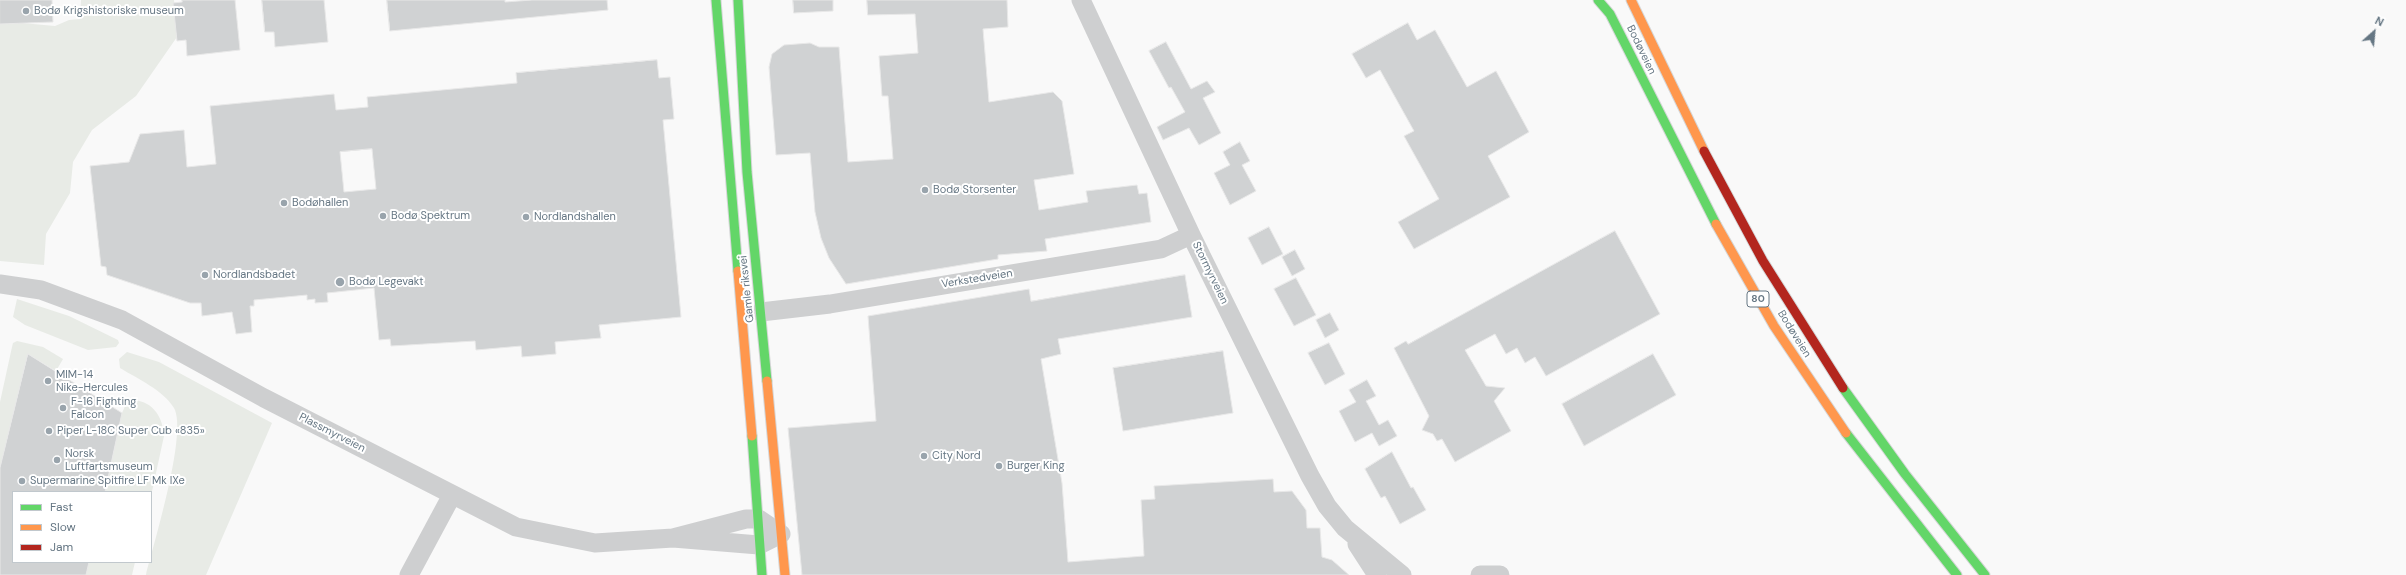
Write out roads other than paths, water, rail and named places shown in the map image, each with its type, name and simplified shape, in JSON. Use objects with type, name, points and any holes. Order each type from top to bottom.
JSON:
[{"type":"main road","name":"Gamle riksvei","points":[[716,0],[759,518],[759,546],[762,575]]},
{"type":"main road","name":"Gamle riksvei","points":[[738,0],[747,172],[785,575]]},
{"type":"main road","name":"Bodøveien","points":[[1598,0],[1610,14],[1721,235],[1778,332],[1857,450],[1957,575]]},
{"type":"main road","name":"Bodøveien","points":[[1630,0],[1722,186],[1783,296],[1852,402],[1921,496],[1985,575]]},
{"type":"street","name":"Stormyrveien","points":[[1081,0],[1191,235],[1310,476],[1327,506],[1354,538],[1377,575]]},
{"type":"street","name":"Verkstedveien","points":[[761,312],[830,304],[1161,248],[1191,235]]},
{"type":"street","name":"Plassmyrveien","points":[[0,284],[41,290],[122,320],[264,398],[516,527],[595,543],[673,538],[759,546]]},
{"type":"street","points":[[409,575],[452,495]]},
{"type":"street","points":[[759,518],[781,534],[759,546]]},
{"type":"street","name":"Plassmyrveien","points":[[673,538],[746,519],[759,518]]},
{"type":"street","name":"Stormyrveien","points":[[1354,538],[1402,575]]},
{"type":"street","points":[[1480,575],[1500,575]]},
{"type":"place","name":"Bodø Krigshistoriske museum","points":[[26,11]]},
{"type":"place","name":"Bodø Storsenter","points":[[925,190]]},
{"type":"place","name":"Bodøhallen","points":[[284,203]]},
{"type":"place","name":"Bodø Spektrum","points":[[383,216]]},
{"type":"place","name":"Nordlandshallen","points":[[526,217]]},
{"type":"place","name":"Nordlandsbadet","points":[[205,275]]},
{"type":"place","name":"Bodø Legevakt","points":[[340,282]]},
{"type":"place","name":"MIM-14 Nike-Hercules","points":[[48,381]]},
{"type":"place","name":"F-16 Fighting Falcon","points":[[63,408]]},
{"type":"place","name":"Piper L-18C Super Cub «835»","points":[[49,431]]},
{"type":"place","name":"City Nord","points":[[924,456]]},
{"type":"place","name":"Norsk Luftfartsmuseum","points":[[57,460]]},
{"type":"place","name":"Burger King","points":[[999,466]]},
{"type":"place","name":"Supermarine Spitfire LF Mk IXe","points":[[22,481]]}]
